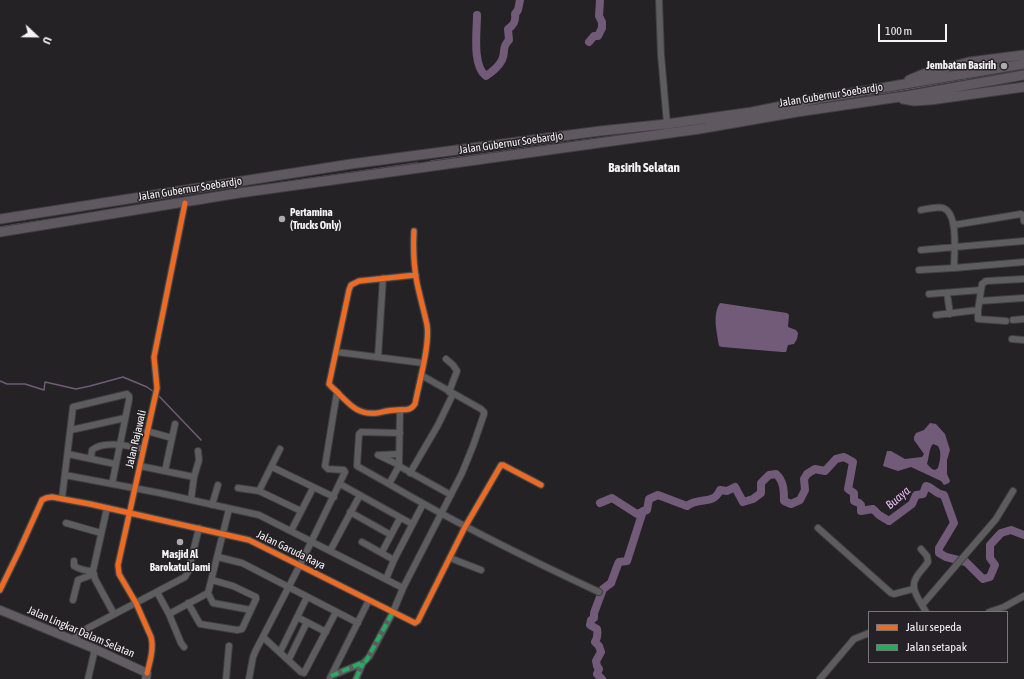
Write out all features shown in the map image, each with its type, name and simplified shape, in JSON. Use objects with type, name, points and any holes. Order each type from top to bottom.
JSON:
[{"type":"highway","points":[[903,84],[913,77],[960,64],[1024,55]]},
{"type":"highway","name":"Jalan Gubernur Soebardjo","points":[[0,219],[351,164],[752,112],[903,84],[1024,64]]},
{"type":"highway","name":"Jalan Gubernur Soebardjo","points":[[0,232],[246,192],[649,136],[894,98],[1024,75]]},
{"type":"highway","points":[[967,85],[968,95]]},
{"type":"highway","points":[[894,98],[921,101],[1024,87]]},
{"type":"highway","points":[[424,154],[426,167]]},
{"type":"main road","name":"Jalan Lingkar Dalam Selatan","points":[[0,610],[95,649],[146,676]]},
{"type":"street","points":[[659,0],[661,55],[667,124]]},
{"type":"street","name":"Jalan Rajawali","points":[[146,676],[152,640],[150,632],[118,570],[134,489],[157,388],[154,357],[185,203]]},
{"type":"street","points":[[921,210],[943,208],[950,214],[954,225],[954,268]]},
{"type":"street","points":[[954,225],[1012,214],[1023,214],[1024,220]]},
{"type":"street","points":[[414,231],[413,243],[416,275],[427,325],[427,336],[423,363],[413,407],[408,410],[375,413],[365,412],[351,407],[330,386],[329,380],[337,352],[351,285],[359,281],[416,275]]},
{"type":"street","points":[[920,250],[1024,241]]},
{"type":"street","points":[[920,270],[1024,262]]},
{"type":"street","points":[[378,357],[383,278]]},
{"type":"street","points":[[1006,321],[979,320],[978,310],[982,284],[985,281],[1024,279]]},
{"type":"street","points":[[929,294],[981,290]]},
{"type":"street","points":[[947,292],[950,314]]},
{"type":"street","points":[[980,301],[1024,298]]},
{"type":"street","points":[[936,316],[978,310]]},
{"type":"street","points":[[1013,320],[1024,319]]},
{"type":"street","points":[[1012,339],[1024,340]]},
{"type":"street","points":[[337,352],[423,363]]},
{"type":"street","points":[[410,473],[438,425],[451,393],[457,371],[446,359]]},
{"type":"street","points":[[356,679],[363,663],[368,657],[393,612],[403,588],[442,514],[470,455],[484,413],[482,409],[420,375]]},
{"type":"street","points":[[249,679],[253,657],[312,542],[345,471],[328,469],[325,466],[337,392]]},
{"type":"street","points":[[62,498],[73,407],[127,394],[129,396],[129,400],[112,484]]},
{"type":"street","points":[[389,484],[399,466],[400,410]]},
{"type":"street","points":[[71,430],[125,418]]},
{"type":"street","points":[[165,471],[175,424]]},
{"type":"street","points":[[147,431],[172,438]]},
{"type":"street","points":[[400,433],[361,432],[359,434],[357,466],[465,527],[532,561],[599,592]]},
{"type":"street","points":[[91,458],[94,448],[120,444],[143,449]]},
{"type":"street","points":[[259,491],[280,449]]},
{"type":"street","points":[[191,500],[194,477],[199,460],[198,451]]},
{"type":"street","points":[[68,454],[115,464]]},
{"type":"street","points":[[399,454],[378,455],[451,495]]},
{"type":"street","points":[[481,570],[450,558],[465,527],[501,465],[516,471],[541,485]]},
{"type":"street","points":[[140,466],[194,477]]},
{"type":"street","points":[[272,467],[334,497]]},
{"type":"street","points":[[65,475],[259,515],[403,588]]},
{"type":"street","points":[[340,484],[412,524]]},
{"type":"street","points":[[212,505],[218,485]]},
{"type":"street","points":[[238,488],[259,491],[301,511]]},
{"type":"street","points":[[291,531],[313,488]]},
{"type":"street","points":[[922,605],[996,519],[1013,491]]},
{"type":"street","points":[[330,551],[360,495]]},
{"type":"street","name":"Jalan Garuda Raya","points":[[0,590],[20,551],[42,500],[46,498],[62,498],[249,540],[414,622],[416,622],[450,558]]},
{"type":"street","points":[[386,579],[394,560],[423,504]]},
{"type":"street","points":[[107,508],[93,572],[114,614]]},
{"type":"street","points":[[229,509],[208,593],[213,603],[251,610]]},
{"type":"street","points":[[350,512],[391,535]]},
{"type":"street","points":[[382,552],[400,518]]},
{"type":"street","points":[[66,523],[101,533]]},
{"type":"street","points":[[71,640],[82,631],[157,592],[186,575],[189,569],[199,528]]},
{"type":"street","points":[[818,528],[891,593],[894,594],[913,589]]},
{"type":"street","points":[[362,542],[394,560]]},
{"type":"street","points":[[921,549],[927,556],[928,562],[916,578],[913,589],[925,611]]},
{"type":"street","points":[[218,557],[242,563],[358,623]]},
{"type":"street","points":[[74,561],[74,566],[93,572]]},
{"type":"street","points":[[73,600],[78,580],[93,572]]},
{"type":"street","points":[[188,603],[198,623],[241,630],[256,600],[254,596],[233,586],[212,580]]},
{"type":"street","points":[[157,592],[169,614],[180,642],[184,647]]},
{"type":"street","points":[[169,614],[208,593]]},
{"type":"street","points":[[992,611],[1004,607],[1024,596]]},
{"type":"street","points":[[280,652],[307,597]]},
{"type":"street","points":[[330,678],[369,600]]},
{"type":"street","points":[[263,637],[289,659],[301,672],[306,672],[336,612]]},
{"type":"street","points":[[297,617],[326,632]]},
{"type":"street","points":[[289,659],[307,622]]},
{"type":"street","points":[[820,679],[854,639],[868,633]]},
{"type":"street","points":[[226,679],[229,646]]},
{"type":"street","points":[[88,679],[95,649]]},
{"type":"street","points":[[330,678],[363,663]]},
{"type":"shaded area","points":[[720,303],[787,313],[789,315],[788,327],[796,330],[798,333],[797,339],[794,344],[788,345],[786,352],[719,346],[716,330],[716,313]]},
{"type":"shaded area","points":[[930,423],[936,424],[945,434],[950,450],[947,460],[947,474],[950,481],[949,483],[944,485],[941,481],[911,467],[898,471],[883,466],[887,451],[891,451],[905,459],[922,457],[924,454],[914,440],[914,437],[916,433],[924,430]],"holes":[[[933,444],[938,446],[940,451],[940,460],[938,468],[935,470],[927,464]]]},
{"type":"waterway","points":[[477,15],[477,57],[482,71],[486,76],[495,69],[502,60],[505,45],[509,40],[508,29],[514,23],[515,14],[518,10],[520,0]]},
{"type":"waterway","points":[[589,42],[594,36],[598,36],[602,28],[602,22],[599,16],[600,0]]},
{"type":"waterway","points":[[845,100],[1024,69]]},
{"type":"waterway","points":[[431,161],[644,132]]},
{"type":"waterway","points":[[278,183],[417,163]]},
{"type":"waterway","points":[[0,227],[52,219]]},
{"type":"waterway","points":[[0,381],[7,384],[25,384],[44,390],[45,382],[76,389],[123,377],[147,387],[154,392]]},
{"type":"waterway","points":[[157,394],[201,440]]},
{"type":"waterway","name":"Buaya","points":[[600,503],[612,498],[637,514],[647,510],[649,499],[658,495],[687,506],[692,503],[714,498],[720,490],[727,491],[735,487],[743,502],[753,499],[761,493],[761,483],[769,475],[776,474],[782,483],[784,490],[784,501],[791,504],[800,500],[805,490],[804,479],[807,474],[815,469],[825,471],[836,459],[844,457],[853,462],[848,489],[854,493],[854,501],[861,505],[861,511],[873,509],[889,521],[912,504],[916,495],[923,494],[926,486],[944,495],[954,523],[939,548],[939,553],[946,557],[966,562],[983,579],[990,577],[995,565],[990,558],[990,545],[1001,533],[1011,530],[1024,535]]},
{"type":"waterway","points":[[602,679],[597,674],[599,669],[596,661],[601,652],[599,646],[595,642],[598,636],[597,629],[590,625],[591,620],[594,618],[594,613],[603,589],[611,583],[619,562],[627,561],[643,511]]},
{"type":"marked path","points":[[331,676],[366,661],[393,612]]},
{"type":"marked path","points":[[356,679],[363,663]]},
{"type":"cycle path","points":[[147,673],[152,650],[151,637],[136,603],[119,574],[118,565],[157,388],[154,357],[185,203]]},
{"type":"cycle path","points":[[414,231],[415,271],[416,277],[417,283],[427,325],[428,333],[424,364],[415,404],[413,407],[406,410],[365,413],[348,403],[329,384],[349,290],[351,285],[359,281],[416,275]]},
{"type":"cycle path","points":[[0,590],[42,500],[52,497],[90,504],[249,540],[415,623],[418,621],[465,527],[501,465],[541,485]]},
{"type":"place","name":"Jembatan Basirih","points":[[1004,66]]},
{"type":"place","name":"Pertamina (Trucks Only)","points":[[282,219]]},
{"type":"place","name":"Masjid Al Barokatul Jami","points":[[180,542]]},
{"type":"district","name":"Basirih Selatan","points":[[644,168]]}]
